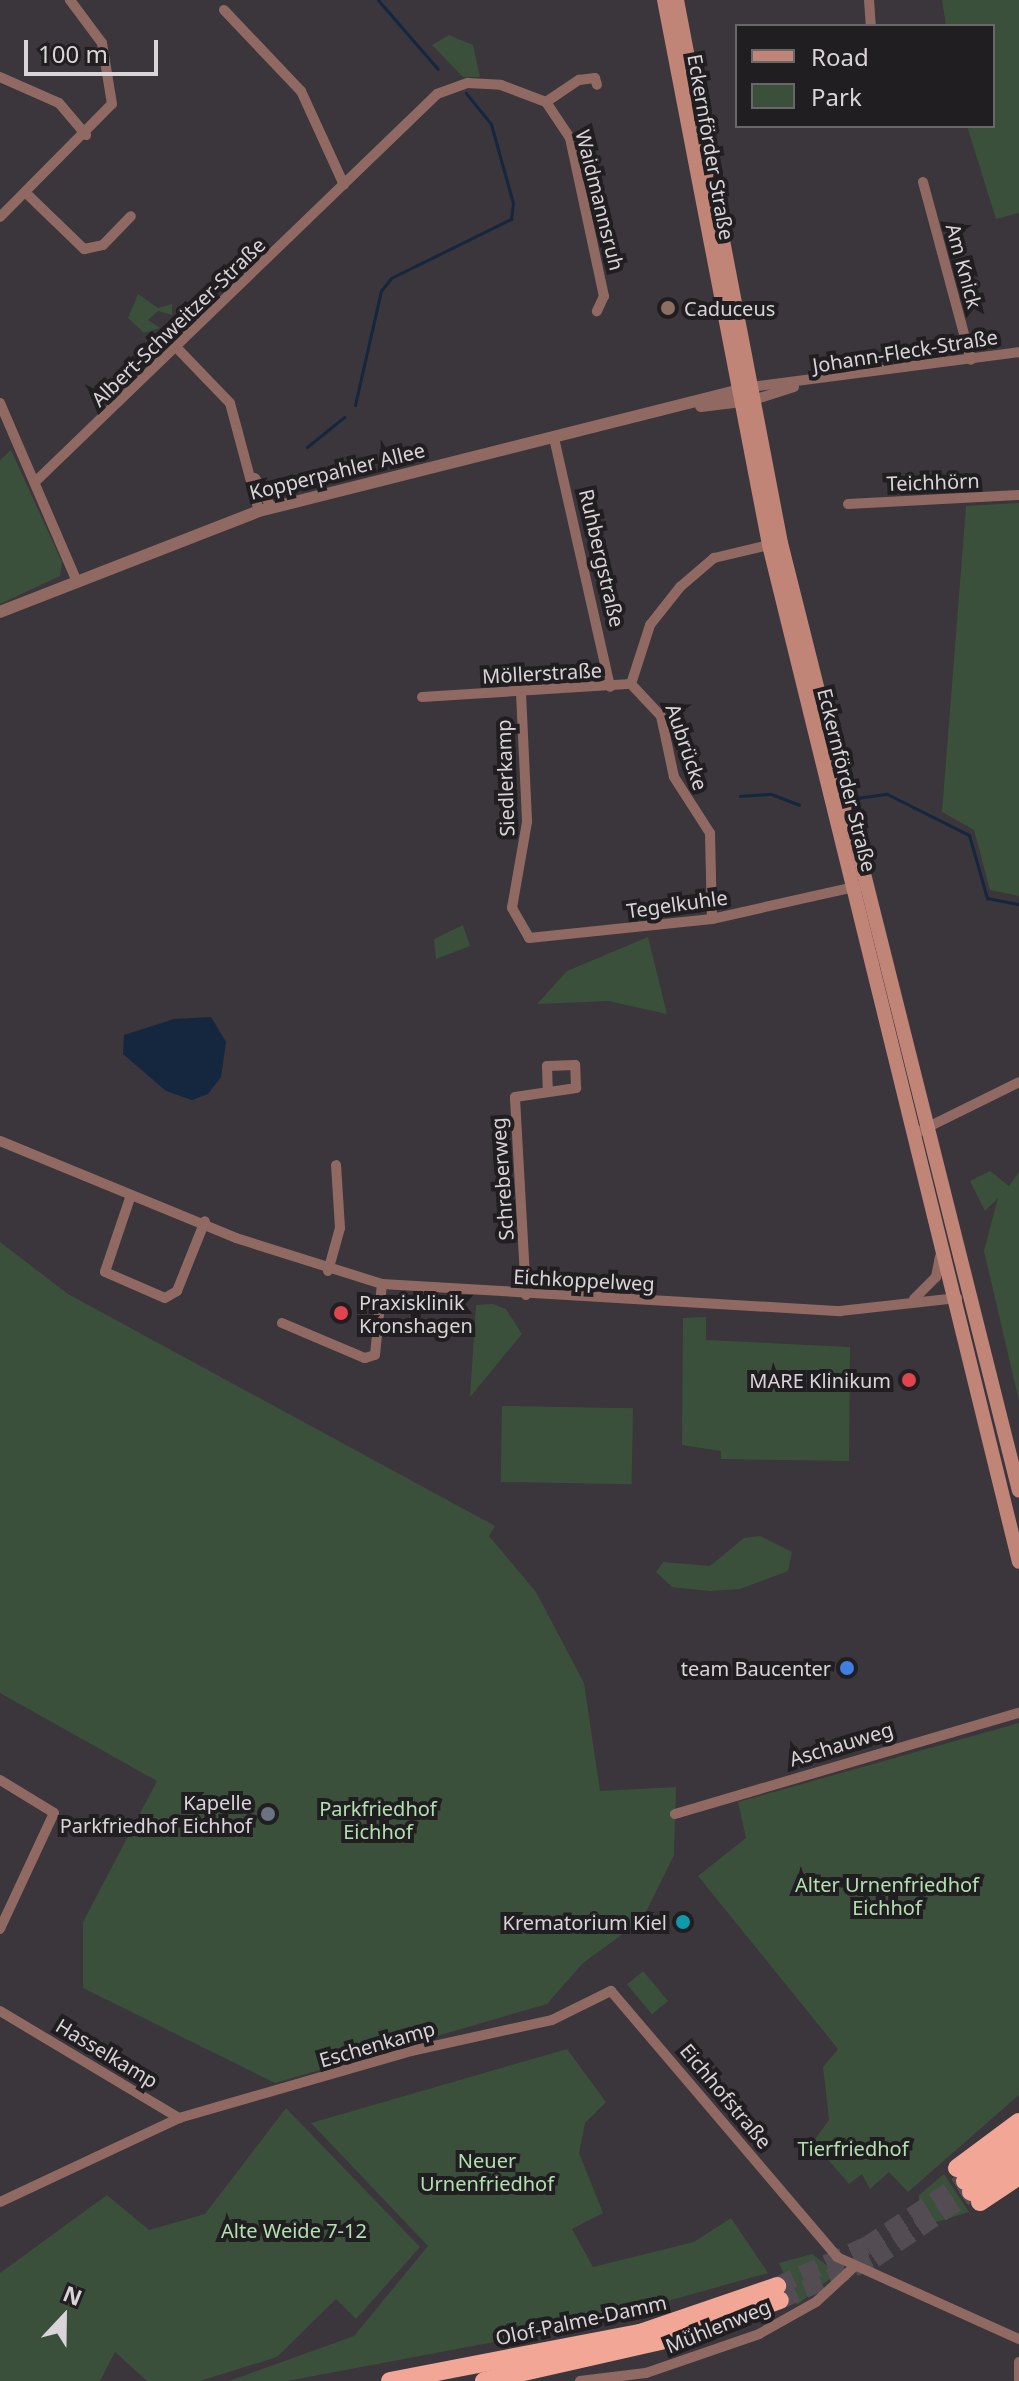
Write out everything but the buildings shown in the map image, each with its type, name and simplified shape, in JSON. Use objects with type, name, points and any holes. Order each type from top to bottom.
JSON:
[{"type":"highway","points":[[968,2186],[1019,2122]]},
{"type":"highway","points":[[968,2186],[1019,2140]]},
{"type":"highway","points":[[968,2186],[1019,2159]]},
{"type":"highway","points":[[968,2186],[1019,2176]]},
{"type":"highway","name":"Olof-Palme-Damm","points":[[390,2381],[627,2336],[779,2293],[686,2335],[484,2381]]},
{"type":"main road","name":"Eckernförder Straße","points":[[664,0],[676,32],[775,544],[920,1131],[1019,1491]]},
{"type":"main road","name":"Eckernförder Straße","points":[[676,32],[677,0]]},
{"type":"main road","name":"Eckernförder Straße","points":[[920,1131],[941,1241],[963,1291],[1019,1562]]},
{"type":"street","points":[[0,217],[86,135],[112,104],[112,73],[92,25],[70,0]]},
{"type":"street","points":[[869,0],[873,24]]},
{"type":"street","points":[[224,10],[301,91],[344,185]]},
{"type":"street","points":[[0,77],[59,103],[86,135]]},
{"type":"street","points":[[546,102],[579,80],[595,78],[597,85]]},
{"type":"street","name":"Albert-Schweitzer-Straße","points":[[35,482],[437,94],[487,83],[546,102]]},
{"type":"street","name":"Waidmannsruh","points":[[546,102],[570,138],[604,296],[597,311]]},
{"type":"street","name":"Am Knick","points":[[923,182],[971,360]]},
{"type":"street","points":[[26,193],[84,249],[103,245],[131,216]]},
{"type":"street","points":[[177,348],[230,403],[265,509]]},
{"type":"street","name":"Johann-Fleck-Straße","points":[[745,395],[1019,352]]},
{"type":"street","name":"Kopperpahler Allee","points":[[0,612],[75,577],[265,509],[745,395]]},
{"type":"street","points":[[0,403],[75,577]]},
{"type":"street","name":"Ruhbergstraße","points":[[554,438],[610,687]]},
{"type":"street","name":"Teichhörn","points":[[848,504],[1019,495]]},
{"type":"street","name":"Möllerstraße","points":[[422,697],[631,684],[650,625],[680,587],[714,558],[775,544]]},
{"type":"street","name":"Aubrücke","points":[[631,684],[661,716],[674,777],[710,833],[712,919]]},
{"type":"street","name":"Siedlerkamp","points":[[512,908],[527,822],[521,693]]},
{"type":"street","name":"Tegelkuhle","points":[[512,908],[524,935],[542,939],[712,919],[858,886]]},
{"type":"street","points":[[920,1131],[1019,1082]]},
{"type":"street","name":"Schreberweg","points":[[526,1295],[515,1097],[548,1089]]},
{"type":"street","name":"Eichkoppelweg","points":[[0,1141],[328,1271],[382,1284],[526,1295],[840,1311],[963,1291]]},
{"type":"street","points":[[328,1271],[340,1228],[336,1165]]},
{"type":"street","points":[[131,1195],[104,1264],[111,1278],[170,1296],[205,1222]]},
{"type":"street","points":[[926,1290],[939,1272],[941,1241]]},
{"type":"street","points":[[282,1323],[365,1358],[375,1355],[382,1284]]},
{"type":"street","name":"Eichkoppelweg","points":[[914,1299],[926,1290],[963,1291]]},
{"type":"street","name":"Aschauweg","points":[[675,1814],[1019,1713]]},
{"type":"street","points":[[0,1780],[54,1813],[0,1929]]},
{"type":"street","name":"Eichhofstraße","points":[[569,2011],[601,1991],[619,1996],[821,2239],[853,2268],[1019,2339]]},
{"type":"street","name":"Hasselkamp","points":[[0,2011],[179,2118]]},
{"type":"street","name":"Eschenkamp","points":[[179,2118],[569,2011]]},
{"type":"street","points":[[0,2202],[179,2118]]},
{"type":"street","name":"Mühlenweg","points":[[580,2381],[646,2373],[759,2334],[816,2302],[853,2268]]},
{"type":"street","points":[[1019,2362],[1019,2379]]},
{"type":"green space","points":[[942,0],[1019,0],[1019,213],[996,219],[968,128],[995,128],[995,24],[946,24]]},
{"type":"green space","points":[[449,35],[473,45],[480,77],[463,77],[432,45]]},
{"type":"green space","points":[[138,294],[158,308],[172,304],[172,315],[158,311],[148,320],[160,328],[144,333],[128,318]]},
{"type":"green space","points":[[11,450],[62,562],[60,576],[0,604],[0,460]]},
{"type":"green space","points":[[1019,503],[1019,896],[990,890],[974,830],[942,812],[966,506]]},
{"type":"green space","points":[[463,925],[470,946],[436,959],[434,939]]},
{"type":"green space","points":[[648,937],[667,1014],[608,1001],[537,1004],[567,971]]},
{"type":"green space","points":[[990,1171],[1009,1186],[1019,1172],[1019,1401],[984,1251],[998,1198],[985,1211],[970,1181]]},
{"type":"green space","name":"Parkfriedhof Eichhof","points":[[0,1242],[68,1294],[495,1526],[489,1536],[536,1592],[584,1683],[600,1791],[676,1787],[674,1855],[642,1920],[583,1963],[547,2004],[275,2083],[83,1988],[83,1922],[157,1781],[0,1693]]},
{"type":"green space","points":[[493,1304],[506,1309],[522,1334],[470,1397],[476,1305]]},
{"type":"green space","points":[[706,1317],[706,1340],[850,1347],[849,1461],[721,1459],[721,1451],[682,1445],[683,1318]]},
{"type":"green space","points":[[502,1406],[633,1408],[632,1484],[501,1482]]},
{"type":"green space","points":[[760,1536],[792,1552],[788,1571],[740,1589],[710,1591],[672,1587],[656,1572],[663,1562],[710,1566],[744,1538]]},
{"type":"green space","name":"Alter Urnenfriedhof Eichhof","points":[[1019,1723],[1019,2095],[908,2192],[889,2172],[870,2189],[862,2174],[849,2184],[813,2142],[829,2120],[823,2067],[838,2049],[698,1876],[746,1838],[738,1802]]},
{"type":"green space","points":[[643,1971],[668,2001],[652,2014],[627,1984]]},
{"type":"green space","name":"Neuer Urnenfriedhof","points":[[567,2049],[606,2102],[585,2123],[579,2153],[603,2213],[572,2229],[593,2267],[694,2242],[731,2218],[768,2273],[574,2327],[287,2381],[229,2381],[354,2336],[428,2246],[311,2123]]},
{"type":"green space","name":"Alte Weide 7-12","points":[[286,2108],[420,2247],[356,2319],[336,2299],[277,2357],[200,2381],[147,2381],[115,2352],[100,2381],[0,2381],[0,2273],[107,2195],[149,2230],[205,2214]]},
{"type":"green space","points":[[944,2174],[969,2212],[930,2224],[919,2214],[919,2195]]},
{"type":"green space","points":[[812,2254],[837,2273],[797,2305],[779,2263]]},
{"type":"water","points":[[211,1017],[226,1042],[221,1077],[208,1094],[192,1100],[166,1091],[123,1054],[124,1035],[174,1019]]},
{"type":"waterway","points":[[378,0],[438,69]]},
{"type":"waterway","points":[[355,405],[381,291],[391,278],[511,219],[513,203],[491,124],[466,93]]},
{"type":"waterway","points":[[307,447],[344,417]]},
{"type":"waterway","points":[[740,796],[771,794],[799,805]]},
{"type":"waterway","points":[[857,798],[887,794],[969,835],[987,898],[1019,904]]},
{"type":"tunnel","points":[[777,2286],[866,2246],[965,2181]]},
{"type":"tunnel","points":[[780,2300],[874,2259],[971,2192]]},
{"type":"place","name":"Caduceus","points":[[668,308]]},
{"type":"place","name":"Praxisklinik Kronshagen","points":[[341,1313]]},
{"type":"place","name":"MARE Klinikum","points":[[909,1380]]},
{"type":"place","name":"team Baucenter","points":[[847,1668]]},
{"type":"place","name":"Kapelle Parkfriedhof Eichhof","points":[[268,1814]]},
{"type":"place","name":"Krematorium Kiel","points":[[683,1922]]},
{"type":"park label","name":"Tierfriedhof","points":[[853,2148]]}]
